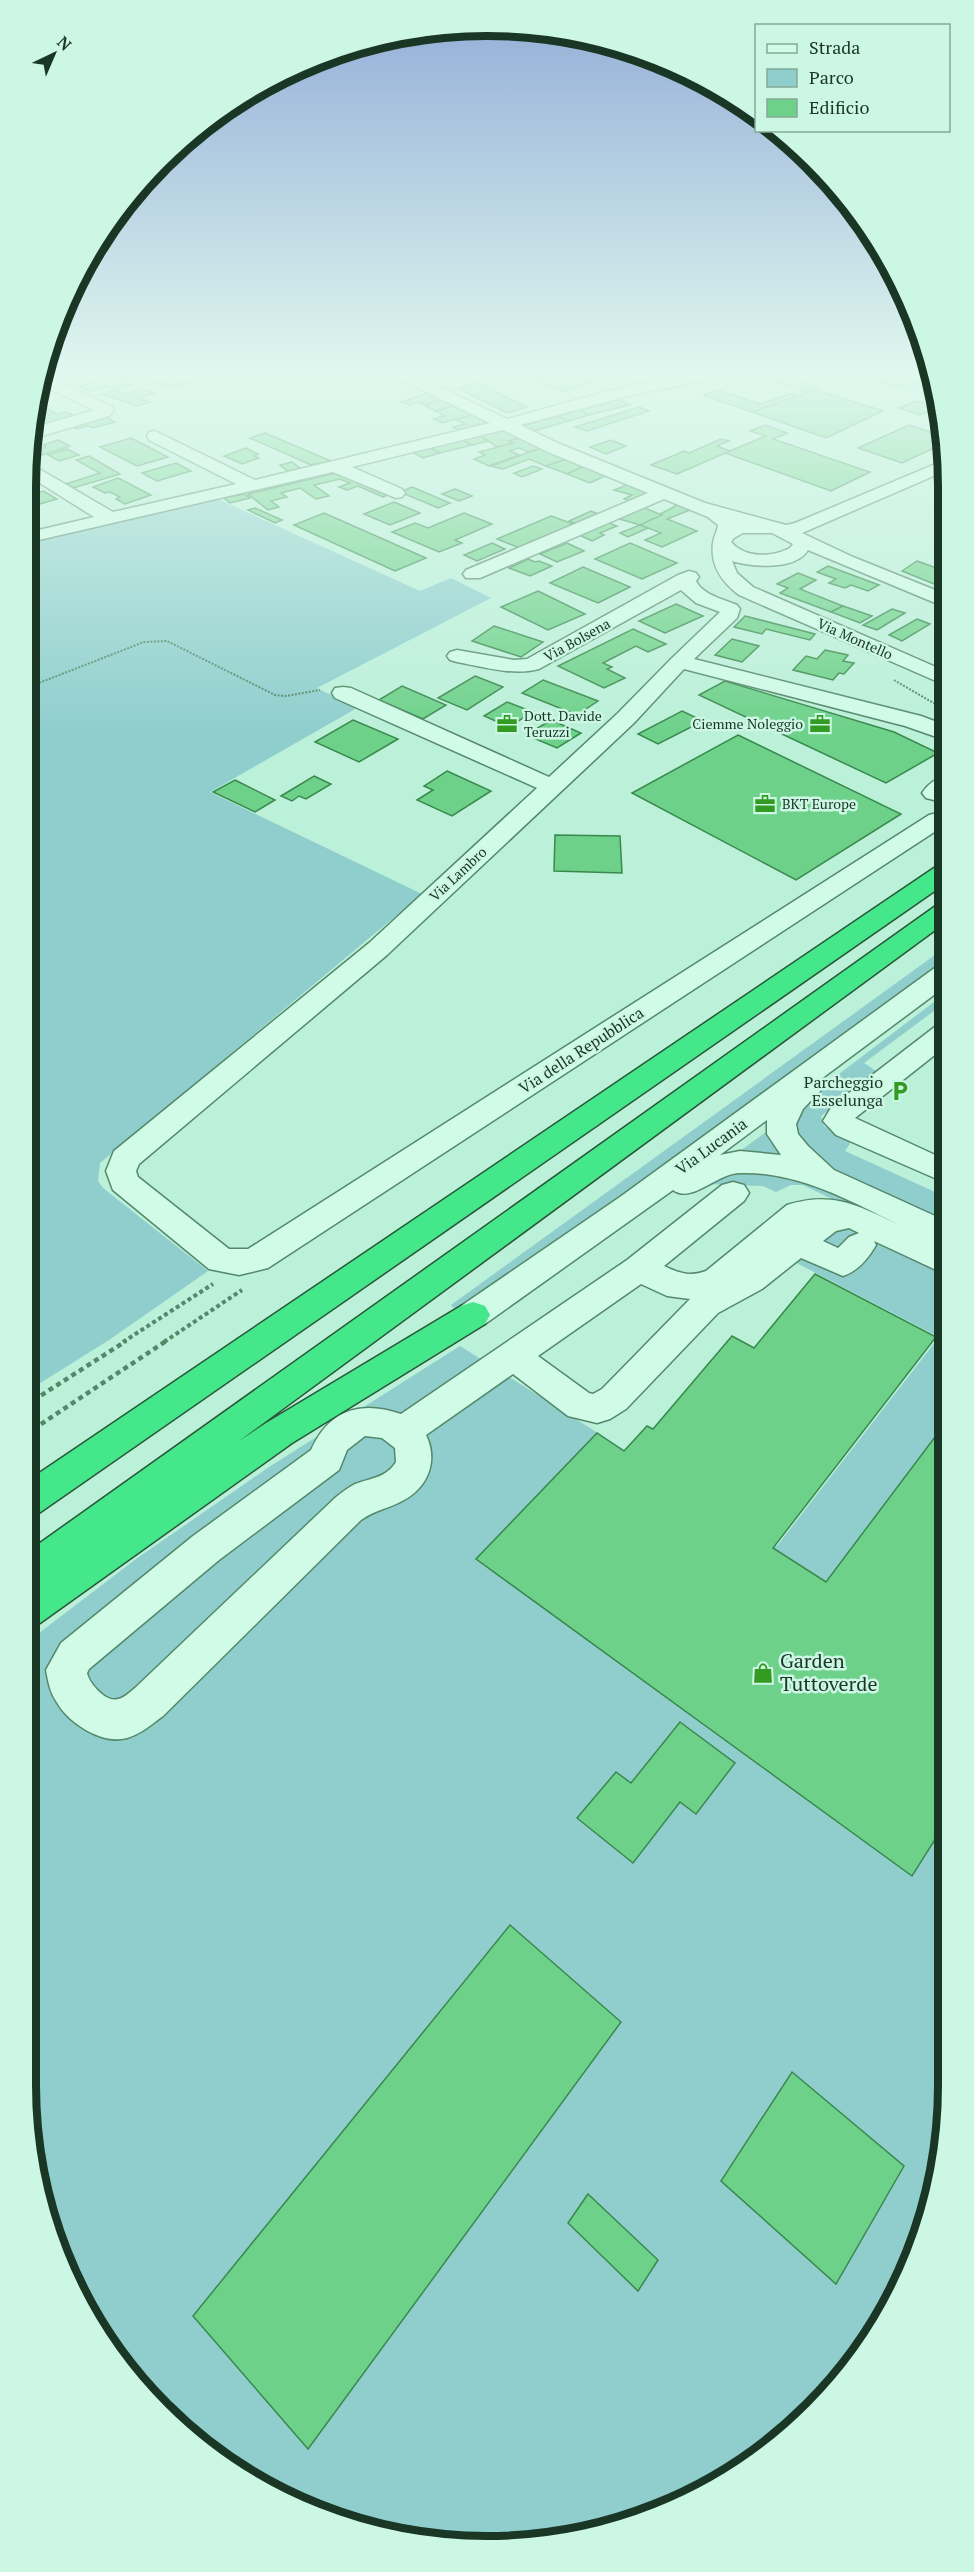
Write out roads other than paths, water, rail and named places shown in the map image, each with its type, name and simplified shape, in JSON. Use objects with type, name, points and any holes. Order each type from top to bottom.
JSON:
[{"type":"highway","points":[[36,1495],[938,876]]},
{"type":"highway","points":[[36,1567],[938,915]]},
{"type":"highway","points":[[36,1604],[279,1433],[473,1314]]},
{"type":"street","points":[[69,493],[109,518]]},
{"type":"street","points":[[36,536],[222,493]]},
{"type":"street","points":[[473,574],[663,493]]},
{"type":"street","name":"Via Montello","points":[[668,493],[938,593]]},
{"type":"street","points":[[788,539],[750,527],[724,539],[732,553],[741,557],[788,539],[886,493]]},
{"type":"street","name":"Via Montello","points":[[702,507],[727,523],[721,559],[727,576],[746,591],[938,676]]},
{"type":"street","points":[[765,600],[753,589],[752,580],[788,539]]},
{"type":"street","name":"Via Bolsena","points":[[457,656],[514,666],[532,665],[687,578]]},
{"type":"street","name":"Via Lambro","points":[[220,1260],[124,1182],[121,1171],[125,1159],[378,949],[626,718],[679,662],[730,614],[730,609],[693,593],[686,584],[687,578]]},
{"type":"street","points":[[679,662],[903,719],[938,731]]},
{"type":"street","points":[[343,693],[553,787]]},
{"type":"street","name":"Via della Repubblica","points":[[220,1260],[239,1263],[257,1259],[938,799]]},
{"type":"street","name":"Via Lucania","points":[[473,1314],[631,1205],[938,979]]},
{"type":"street","points":[[827,1179],[789,1146],[780,1130],[781,1115],[796,1097],[927,1000],[938,987]]},
{"type":"street","points":[[938,1038],[842,1113],[838,1121],[847,1128],[938,1168]]},
{"type":"street","points":[[473,1314],[551,1278],[603,1245],[696,1176],[717,1166],[740,1162],[787,1167],[827,1179],[938,1231]]},
{"type":"street","points":[[403,1432],[639,1269],[733,1193]]},
{"type":"street","points":[[639,1269],[679,1287],[699,1287],[718,1280],[798,1213],[828,1209],[856,1230]]},
{"type":"street","points":[[513,1356],[580,1406],[597,1409],[614,1400],[706,1304],[750,1280],[826,1222],[856,1230],[938,1260]]},
{"type":"street","points":[[798,1243],[843,1264],[856,1230]]},
{"type":"street","points":[[362,1422],[384,1423],[403,1432],[412,1442],[415,1454],[414,1466],[407,1478],[396,1488],[383,1494],[367,1496],[348,1509],[149,1702],[125,1719],[106,1719],[85,1705],[71,1690],[66,1670],[75,1656],[206,1548],[326,1459],[329,1446],[348,1427],[362,1422]]},
{"type":"place","name":"Dott. Davide Teruzzi","points":[[507,724]]},
{"type":"place","name":"Ciemme Noleggio","points":[[820,724]]},
{"type":"place","name":"BKT Europe","points":[[765,804]]},
{"type":"place","name":"Parcheggio Esselunga","points":[[900,1091]]},
{"type":"place","name":"Garden Tuttoverde","points":[[763,1673]]}]
